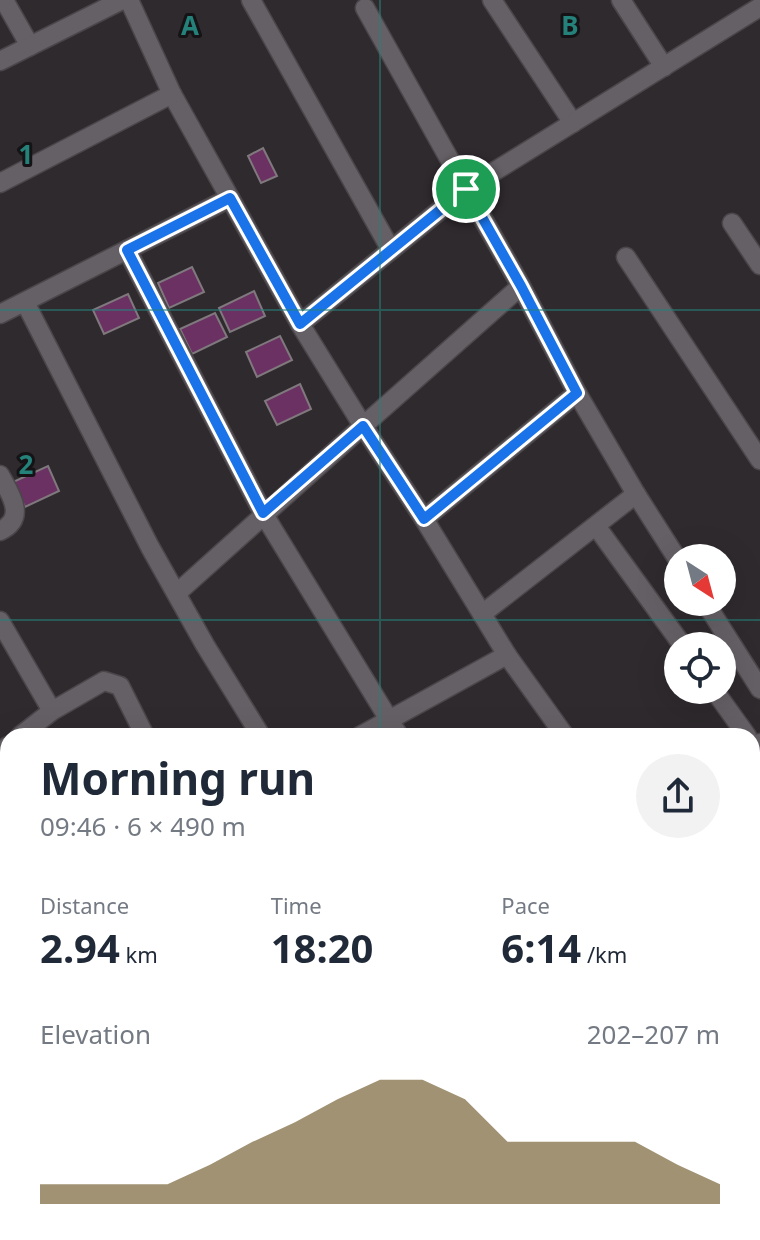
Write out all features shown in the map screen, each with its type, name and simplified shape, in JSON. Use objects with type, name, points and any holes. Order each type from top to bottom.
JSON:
[{"type":"street","points":[[4,0],[30,46]]},
{"type":"street","points":[[0,61],[122,0]]},
{"type":"street","points":[[129,0],[172,94],[300,324],[507,655],[559,728]]},
{"type":"street","points":[[251,0],[391,250]]},
{"type":"street","points":[[492,0],[573,123]]},
{"type":"street","points":[[621,0],[664,67]]},
{"type":"street","points":[[368,3],[577,393],[668,544]]},
{"type":"street","points":[[300,324],[466,189],[664,67],[755,5]]},
{"type":"street","points":[[0,183],[172,94]]},
{"type":"street","points":[[0,314],[230,198]]},
{"type":"street","points":[[732,223],[760,265]]},
{"type":"street","points":[[127,250],[263,513],[394,728]]},
{"type":"street","points":[[626,257],[760,460]]},
{"type":"street","points":[[177,593],[263,513],[521,286]]},
{"type":"street","points":[[25,302],[150,547],[256,728]]},
{"type":"street","points":[[424,519],[577,393]]},
{"type":"street","points":[[0,475],[14,501],[16,516],[10,527],[0,531]]},
{"type":"street","points":[[482,614],[636,494]]},
{"type":"street","points":[[596,526],[673,632]]},
{"type":"street","points":[[714,616],[760,689]]},
{"type":"street","points":[[0,621],[8,654],[52,711]]},
{"type":"street","points":[[374,728],[507,655]]},
{"type":"street","points":[[30,728],[52,711],[104,681],[120,686],[141,728]]},
{"type":"street","points":[[724,704],[742,728]]},
{"type":"building","points":[[263,148],[277,176],[261,183],[248,156]]},
{"type":"building","points":[[192,267],[204,292],[169,308],[158,283]]},
{"type":"building","points":[[254,291],[265,316],[230,332],[219,308]]},
{"type":"building","points":[[128,294],[139,318],[104,334],[93,310]]},
{"type":"building","points":[[215,313],[227,337],[192,354],[180,329]]},
{"type":"building","points":[[280,336],[292,360],[257,377],[246,352]]},
{"type":"building","points":[[300,384],[311,409],[277,425],[265,401]]},
{"type":"building","points":[[48,466],[59,491],[25,507],[13,482]]},
{"type":"route","points":[[466,189],[577,393],[424,519],[363,426],[263,513],[127,250],[230,198],[300,324],[466,189]]}]
